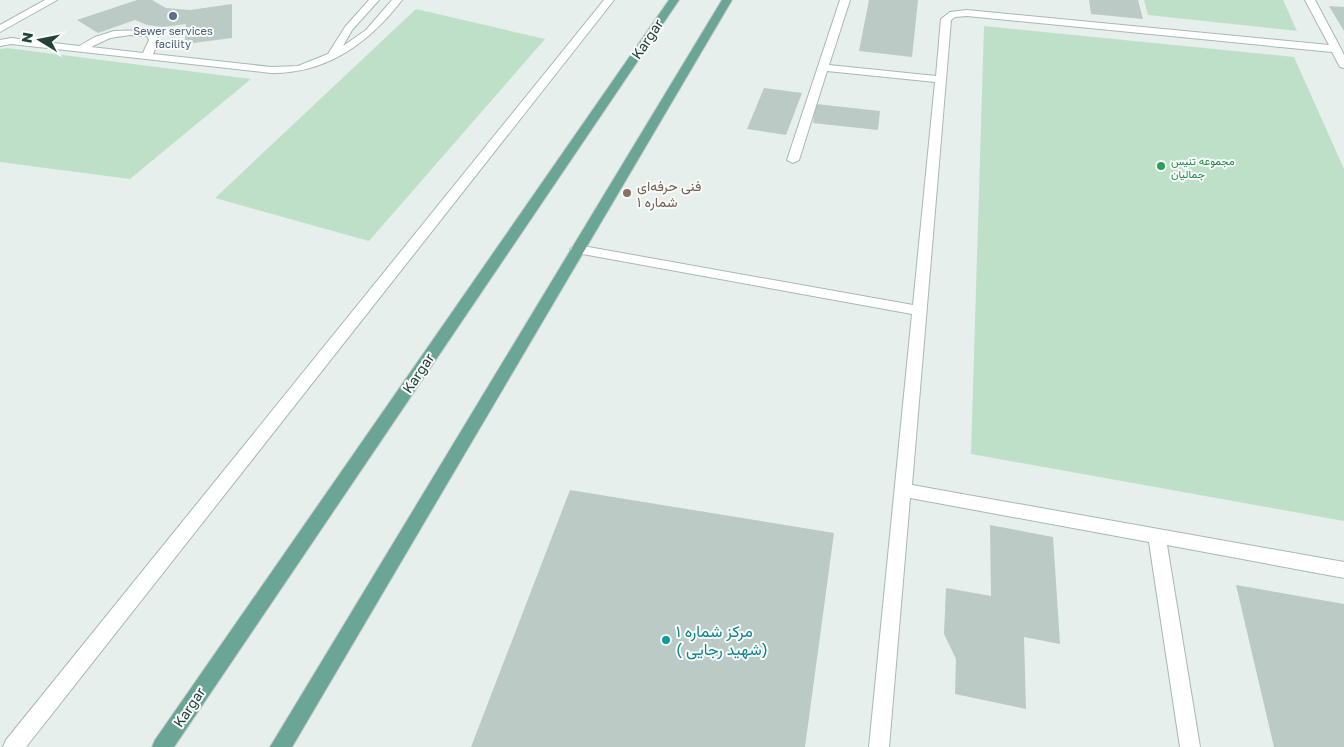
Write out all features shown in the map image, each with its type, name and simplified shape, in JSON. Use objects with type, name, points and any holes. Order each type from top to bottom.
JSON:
[{"type":"main road","name":"Kargar","points":[[162,747],[674,0]]},
{"type":"main road","points":[[280,747],[726,0]]},
{"type":"lane","points":[[0,29],[52,0]]},
{"type":"lane","points":[[330,57],[348,29],[374,0]]},
{"type":"lane","points":[[0,43],[11,41],[281,71],[306,68],[330,57],[370,31],[397,0]]},
{"type":"lane","points":[[13,747],[609,0]]},
{"type":"lane","points":[[793,160],[845,0]]},
{"type":"lane","points":[[1310,0],[1344,65]]},
{"type":"lane","points":[[879,747],[946,19],[953,14],[959,13],[1336,49]]},
{"type":"lane","points":[[80,49],[105,36],[125,31],[150,33],[154,40],[147,56]]},
{"type":"lane","points":[[823,67],[940,80]]},
{"type":"lane","points":[[577,250],[920,311]]},
{"type":"lane","points":[[903,490],[1344,570]]},
{"type":"lane","points":[[1157,536],[1190,747]]},
{"type":"green space","points":[[1144,0],[1283,0],[1297,31],[1148,15]]},
{"type":"green space","points":[[416,9],[545,39],[369,241],[215,198]]},
{"type":"green space","points":[[984,26],[1294,57],[1344,169],[1344,521],[971,454]]},
{"type":"green space","points":[[7,48],[251,79],[130,179],[0,162],[0,49]]},
{"type":"building","points":[[137,0],[152,0],[166,8],[190,10],[232,4],[232,38],[185,44],[186,24],[163,27],[147,25],[135,20],[98,33],[77,20]]},
{"type":"building","points":[[869,0],[918,0],[912,57],[859,51]]},
{"type":"building","points":[[1089,0],[1138,0],[1143,19],[1091,14]]},
{"type":"building","points":[[1329,6],[1344,7],[1344,31]]},
{"type":"building","points":[[764,88],[802,93],[786,135],[747,129]]},
{"type":"building","points":[[816,104],[880,111],[878,130],[813,123]]},
{"type":"building","name":"مرکز شماره ۱ ( شهید رجایی)","points":[[570,490],[834,533],[805,747],[471,747]]},
{"type":"building","points":[[990,525],[1053,537],[1060,644],[1024,637],[1026,709],[955,694],[956,659],[944,634],[946,588],[991,596]]},
{"type":"building","points":[[1236,585],[1344,604],[1344,747],[1274,747]]},
{"type":"place","name":"Sewer services facility","points":[[173,16]]},
{"type":"place","name":"مجموعه تنیس جمالیان","points":[[1161,166]]},
{"type":"place","name":"فنی حرفه‌ای شماره ۱","points":[[627,193]]},
{"type":"place","name":"مرکز شماره ۱ ( شهید رجایی)","points":[[666,640]]}]
